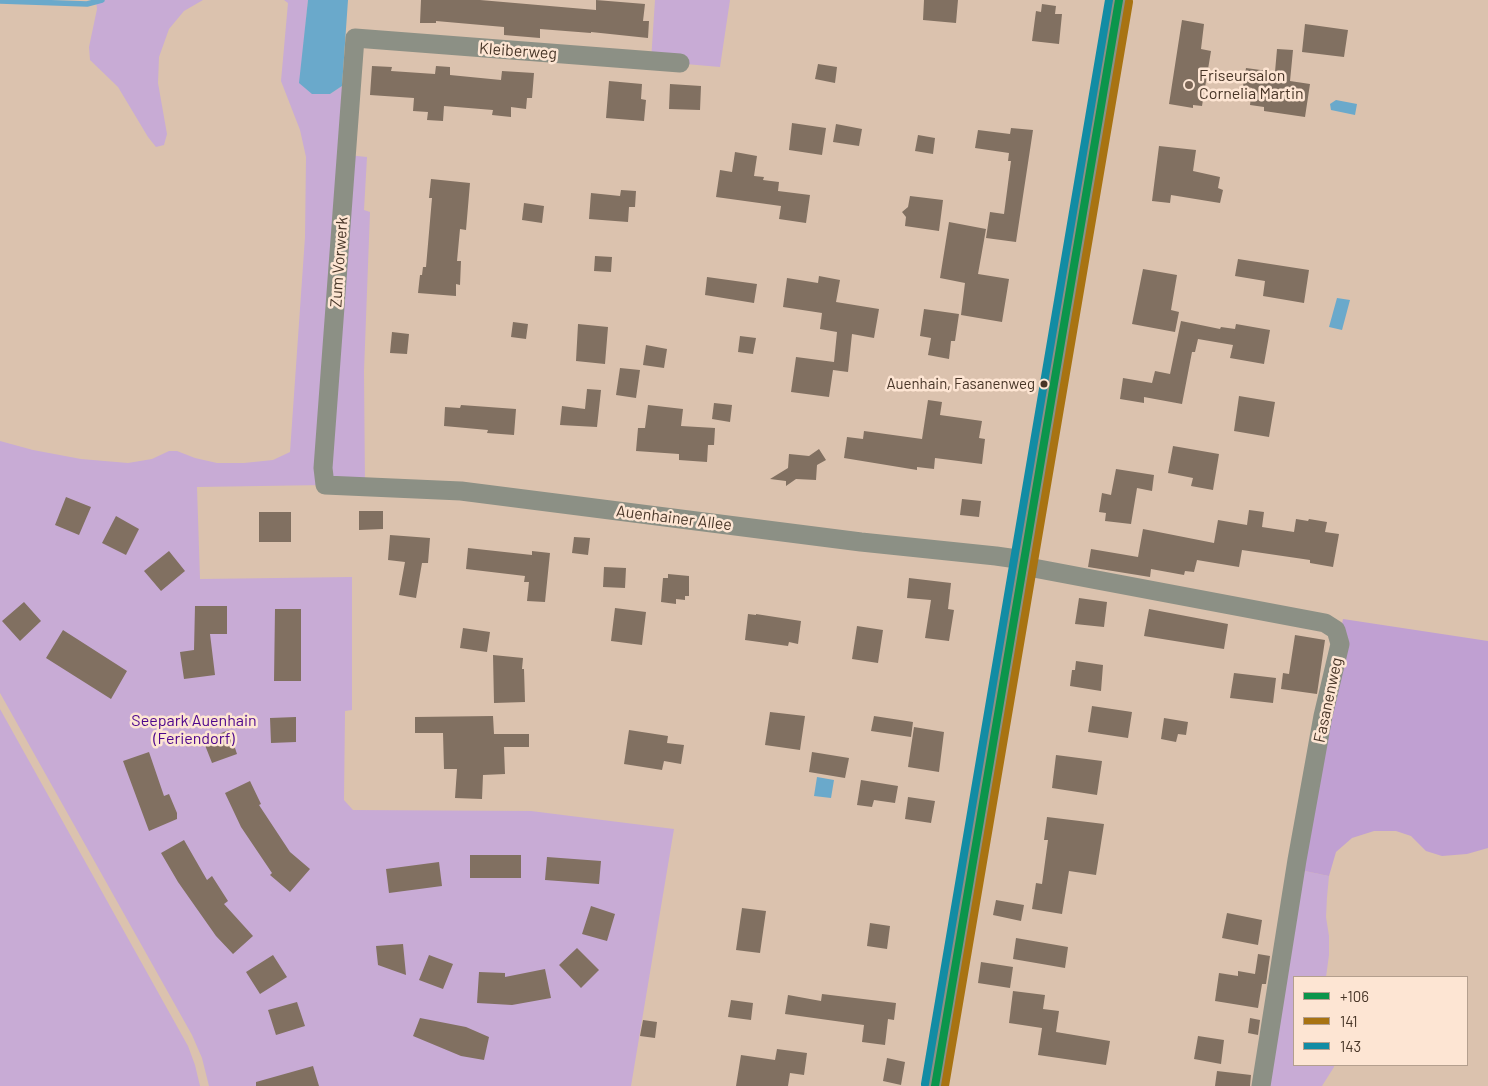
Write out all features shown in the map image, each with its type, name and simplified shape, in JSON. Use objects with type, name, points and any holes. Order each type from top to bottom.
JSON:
[{"type":"street","points":[[935,1086],[1119,0]]},
{"type":"street","name":"Kleiberweg","points":[[355,38],[680,63]]},
{"type":"street","name":"Zum Vorwerk","points":[[325,485],[324,458],[355,38]]},
{"type":"street","name":"Auenhainer Allee","points":[[325,485],[461,491],[861,542],[996,556],[1023,563]]},
{"type":"street","name":"Fasanenweg","points":[[1023,563],[1325,623],[1336,630],[1340,644],[1323,716],[1297,860],[1261,1086]]},
{"type":"green space","points":[[96,0],[203,0],[184,11],[169,29],[159,57],[158,83],[167,134],[164,145],[156,147],[118,87],[90,60],[89,47],[97,9]]},
{"type":"green space","name":"Seepark Auenhain (Feriendorf)","points":[[284,0],[308,0],[300,83],[330,94],[342,86],[352,87],[347,155],[367,157],[364,210],[370,212],[364,371],[365,487],[325,485],[197,487],[200,579],[352,577],[352,710],[345,711],[344,800],[353,810],[531,811],[674,829],[631,1086],[209,1086],[202,1058],[192,1035],[0,693],[0,441],[33,450],[81,459],[128,463],[152,459],[169,451],[177,451],[195,458],[217,463],[273,460],[290,452],[305,237],[306,157],[300,130],[281,81],[288,3]]},
{"type":"green space","points":[[655,0],[730,0],[720,67],[651,61]]},
{"type":"green space","points":[[0,709],[188,1046],[200,1086],[0,1086]]},
{"type":"green space","points":[[1295,869],[1329,876],[1326,917],[1329,955],[1326,976],[1293,976],[1293,1066],[1334,1067],[1322,1086],[1261,1086]]},
{"type":"shaded area","points":[[1343,619],[1488,641],[1488,848],[1467,854],[1442,856],[1426,851],[1411,836],[1396,831],[1374,831],[1352,838],[1336,852],[1329,876],[1295,869]]},
{"type":"water","points":[[308,0],[348,0],[342,86],[330,94],[312,94],[299,83]]},
{"type":"water","points":[[1336,100],[1357,104],[1355,115],[1331,110],[1330,104]]},
{"type":"water","points":[[1337,298],[1350,300],[1342,330],[1329,327]]},
{"type":"water","points":[[817,777],[834,780],[831,798],[814,796]]},
{"type":"building","points":[[421,0],[480,0],[596,10],[596,0],[645,4],[643,21],[649,21],[648,38],[540,29],[540,38],[504,35],[504,27],[436,21],[436,23],[420,23]]},
{"type":"building","points":[[924,0],[958,0],[956,23],[923,20]]},
{"type":"building","points":[[1042,4],[1056,6],[1055,14],[1062,14],[1059,44],[1032,41],[1036,11],[1041,12]]},
{"type":"building","points":[[1182,20],[1204,24],[1201,49],[1211,51],[1202,106],[1193,105],[1193,108],[1169,104]]},
{"type":"building","points":[[1305,24],[1348,30],[1344,57],[1302,52]]},
{"type":"building","points":[[1277,49],[1293,50],[1290,81],[1310,84],[1305,117],[1264,111],[1264,107],[1250,105],[1252,88],[1243,86],[1246,68],[1275,72]]},
{"type":"building","points":[[818,64],[837,67],[835,83],[815,79]]},
{"type":"building","points":[[372,66],[392,67],[391,71],[435,74],[436,66],[450,67],[450,75],[501,80],[502,71],[534,73],[532,98],[527,98],[526,109],[511,107],[511,117],[492,115],[493,110],[444,106],[443,121],[427,120],[428,112],[413,111],[414,98],[370,95]]},
{"type":"building","points":[[609,81],[642,84],[641,99],[646,100],[644,121],[606,118]]},
{"type":"building","points":[[670,84],[701,86],[700,110],[669,109]]},
{"type":"building","points":[[792,123],[826,128],[822,155],[789,150]]},
{"type":"building","points":[[836,124],[862,129],[859,146],[833,142]]},
{"type":"building","points":[[1011,128],[1033,130],[1016,242],[986,238],[990,212],[1004,214],[1011,161],[1008,161],[1009,153],[975,148],[978,130],[1010,134]]},
{"type":"building","points":[[918,135],[935,138],[933,154],[915,151]]},
{"type":"building","points":[[1159,146],[1196,150],[1193,171],[1220,177],[1218,188],[1223,190],[1220,203],[1171,195],[1170,203],[1152,201]]},
{"type":"building","points":[[735,152],[757,156],[754,176],[764,177],[763,180],[779,182],[778,191],[810,195],[806,223],[779,219],[781,206],[716,197],[720,170],[732,172]]},
{"type":"building","points":[[431,179],[470,183],[466,230],[460,229],[457,261],[461,261],[460,285],[456,284],[456,296],[418,293],[420,275],[422,275],[423,267],[426,267],[432,198],[429,198]]},
{"type":"building","points":[[621,190],[636,191],[635,207],[629,207],[628,222],[589,219],[591,193],[620,196]]},
{"type":"building","points":[[910,196],[943,200],[939,231],[905,226],[906,217],[902,212],[908,207]]},
{"type":"building","points":[[524,203],[544,206],[542,223],[522,220]]},
{"type":"building","points":[[949,222],[986,229],[978,274],[1009,279],[1002,322],[961,315],[965,283],[940,278]]},
{"type":"building","points":[[595,256],[612,257],[611,272],[594,271]]},
{"type":"building","points":[[1238,259],[1309,270],[1304,303],[1263,296],[1265,281],[1235,276]]},
{"type":"building","points":[[1143,269],[1177,275],[1171,310],[1179,312],[1175,332],[1132,324]]},
{"type":"building","points":[[819,276],[840,280],[836,302],[879,309],[874,338],[852,334],[848,372],[833,370],[829,397],[791,392],[796,357],[834,362],[837,332],[820,329],[822,313],[783,307],[787,278],[818,283]]},
{"type":"building","points":[[707,277],[757,284],[754,303],[705,295]]},
{"type":"building","points":[[924,309],[959,314],[955,341],[951,341],[949,359],[928,355],[931,338],[920,336]]},
{"type":"building","points":[[1181,321],[1220,329],[1221,327],[1235,329],[1236,324],[1270,330],[1264,364],[1230,358],[1233,345],[1198,339],[1195,352],[1192,352],[1182,404],[1144,397],[1144,403],[1120,399],[1123,378],[1152,383],[1155,371],[1170,374]]},
{"type":"building","points":[[513,322],[528,324],[526,339],[511,337]]},
{"type":"building","points":[[578,324],[608,327],[605,364],[576,361]]},
{"type":"building","points":[[392,332],[409,334],[407,354],[390,353]]},
{"type":"building","points":[[740,336],[756,338],[753,354],[738,352]]},
{"type":"building","points":[[646,345],[667,349],[664,368],[643,365]]},
{"type":"building","points":[[620,368],[640,370],[636,398],[616,395]]},
{"type":"building","points":[[587,389],[601,390],[597,427],[560,425],[562,406],[585,409]]},
{"type":"building","points":[[1239,396],[1275,402],[1269,437],[1234,431]]},
{"type":"building","points":[[928,400],[942,402],[940,415],[982,421],[979,438],[985,439],[982,464],[935,458],[934,469],[917,467],[917,470],[844,458],[847,437],[863,439],[864,431],[922,439]]},
{"type":"building","points":[[714,403],[732,405],[730,422],[712,419]]},
{"type":"building","points":[[461,405],[516,409],[514,435],[487,433],[488,430],[444,426],[445,407],[460,408]]},
{"type":"building","points":[[648,405],[683,409],[681,426],[715,428],[714,445],[708,445],[707,462],[679,460],[679,454],[636,451],[638,428],[645,428]]},
{"type":"building","points":[[1173,446],[1219,454],[1213,490],[1191,486],[1193,478],[1168,473]]},
{"type":"building","points":[[819,449],[826,460],[817,465],[816,480],[796,479],[786,486],[786,481],[770,479],[788,468],[789,454],[809,456]]},
{"type":"building","points":[[1116,469],[1154,475],[1152,491],[1137,488],[1131,524],[1105,521],[1106,513],[1099,512],[1102,493],[1111,495]]},
{"type":"building","points":[[66,497],[91,507],[79,535],[55,525]]},
{"type":"building","points":[[962,499],[981,501],[979,517],[960,515]]},
{"type":"building","points":[[1249,510],[1264,512],[1262,527],[1294,532],[1296,519],[1327,522],[1325,532],[1339,534],[1333,567],[1310,563],[1310,560],[1242,550],[1239,567],[1197,560],[1194,572],[1185,571],[1184,575],[1151,569],[1150,577],[1088,567],[1091,549],[1138,557],[1143,529],[1214,543],[1218,520],[1247,525]]},
{"type":"building","points":[[359,511],[383,511],[383,529],[359,530]]},
{"type":"building","points":[[259,512],[291,512],[291,542],[259,542]]},
{"type":"building","points":[[116,516],[139,529],[126,555],[102,543]]},
{"type":"building","points":[[390,535],[430,538],[428,563],[422,563],[416,598],[399,595],[405,562],[388,560]]},
{"type":"building","points":[[574,537],[590,538],[588,555],[572,553]]},
{"type":"building","points":[[468,548],[532,555],[532,551],[550,553],[545,602],[527,601],[529,582],[524,582],[525,576],[466,569]]},
{"type":"building","points":[[169,551],[185,571],[161,591],[144,571]]},
{"type":"building","points":[[604,567],[626,568],[625,588],[603,587]]},
{"type":"building","points":[[668,574],[689,576],[689,596],[685,596],[685,600],[676,599],[676,604],[661,602],[663,578],[668,578]]},
{"type":"building","points":[[909,578],[951,583],[948,609],[954,610],[949,641],[925,638],[931,600],[907,598]]},
{"type":"building","points":[[1079,598],[1107,602],[1104,627],[1075,624]]},
{"type":"building","points":[[24,602],[41,621],[20,641],[2,621]]},
{"type":"building","points":[[195,606],[227,606],[227,634],[210,634],[215,675],[184,679],[180,652],[194,650]]},
{"type":"building","points":[[615,608],[646,612],[642,645],[611,641]]},
{"type":"building","points":[[275,609],[301,609],[301,681],[274,681]]},
{"type":"building","points":[[1149,609],[1228,624],[1224,649],[1144,636]]},
{"type":"building","points":[[748,614],[801,621],[798,644],[789,642],[788,646],[745,640]]},
{"type":"building","points":[[857,626],[883,630],[878,663],[852,659]]},
{"type":"building","points":[[463,628],[490,632],[487,652],[460,648]]},
{"type":"building","points":[[63,630],[127,671],[111,699],[46,658]]},
{"type":"building","points":[[1295,635],[1325,640],[1317,694],[1281,689],[1283,673],[1289,674]]},
{"type":"building","points":[[493,655],[523,658],[525,702],[494,703]]},
{"type":"building","points":[[1076,661],[1103,665],[1101,691],[1070,686],[1072,670],[1075,670]]},
{"type":"building","points":[[1234,673],[1276,678],[1273,703],[1230,698]]},
{"type":"building","points":[[1092,706],[1132,712],[1128,738],[1088,732]]},
{"type":"building","points":[[770,712],[805,716],[800,750],[765,745]]},
{"type":"building","points":[[493,716],[494,734],[529,734],[529,747],[504,747],[505,774],[483,775],[482,799],[455,798],[457,769],[444,769],[443,733],[415,733],[415,717]]},
{"type":"building","points":[[874,716],[913,722],[911,737],[871,731]]},
{"type":"building","points":[[296,717],[296,742],[271,743],[270,718]]},
{"type":"building","points":[[1164,718],[1188,722],[1186,735],[1178,734],[1176,742],[1161,739]]},
{"type":"building","points":[[914,727],[944,732],[939,772],[908,767]]},
{"type":"building","points":[[229,730],[237,754],[212,763],[203,740]]},
{"type":"building","points":[[629,730],[668,736],[667,743],[684,745],[681,764],[664,761],[662,770],[624,764]]},
{"type":"building","points":[[149,752],[164,796],[169,794],[177,813],[177,819],[149,831],[123,761]]},
{"type":"building","points":[[812,752],[849,758],[845,778],[809,772]]},
{"type":"building","points":[[1056,755],[1102,761],[1097,795],[1052,788]]},
{"type":"building","points":[[861,780],[898,786],[895,803],[874,800],[872,807],[857,805]]},
{"type":"building","points":[[250,781],[261,804],[259,805],[290,852],[310,869],[290,892],[270,875],[272,873],[241,827],[225,793]]},
{"type":"building","points":[[908,797],[935,801],[931,823],[905,819]]},
{"type":"building","points":[[1047,817],[1104,824],[1096,875],[1069,871],[1062,914],[1032,909],[1036,883],[1042,884],[1048,840],[1044,840]]},
{"type":"building","points":[[184,840],[207,880],[212,876],[228,901],[224,904],[253,936],[233,954],[216,936],[178,882],[161,853]]},
{"type":"building","points":[[470,855],[521,855],[521,878],[470,878]]},
{"type":"building","points":[[547,857],[601,861],[599,884],[545,880]]},
{"type":"building","points":[[439,862],[442,886],[389,893],[386,869]]},
{"type":"building","points":[[996,900],[1024,905],[1021,921],[993,915]]},
{"type":"building","points":[[591,906],[615,914],[607,941],[582,934]]},
{"type":"building","points":[[742,908],[766,911],[760,953],[736,950]]},
{"type":"building","points":[[1227,913],[1262,920],[1258,945],[1222,938]]},
{"type":"building","points":[[870,923],[890,926],[887,949],[867,946]]},
{"type":"building","points":[[1016,938],[1068,947],[1065,968],[1013,959]]},
{"type":"building","points":[[403,944],[406,975],[378,965],[376,946]]},
{"type":"building","points":[[577,948],[599,970],[581,988],[559,965]]},
{"type":"building","points":[[1258,954],[1270,956],[1266,984],[1262,984],[1258,1008],[1215,1001],[1219,973],[1238,976],[1238,971],[1255,974]]},
{"type":"building","points":[[273,955],[287,977],[260,994],[246,972]]},
{"type":"building","points":[[429,955],[453,964],[443,989],[419,980]]},
{"type":"building","points":[[981,962],[1013,967],[1010,988],[978,983]]},
{"type":"building","points":[[545,969],[551,998],[512,1005],[477,1003],[479,972],[505,973],[505,977]]},
{"type":"building","points":[[1013,991],[1045,995],[1043,1009],[1059,1011],[1056,1032],[1110,1041],[1106,1065],[1038,1055],[1042,1028],[1009,1023]]},
{"type":"building","points":[[822,994],[896,1003],[894,1020],[888,1019],[885,1045],[862,1042],[864,1025],[785,1014],[788,995],[821,1001]]},
{"type":"building","points":[[731,1000],[753,1003],[751,1020],[728,1017]]},
{"type":"building","points":[[297,1002],[305,1026],[276,1035],[268,1010]]},
{"type":"building","points":[[420,1018],[466,1027],[489,1037],[484,1060],[461,1056],[413,1036]]},
{"type":"building","points":[[1250,1018],[1260,1020],[1258,1035],[1248,1033]]},
{"type":"building","points":[[643,1020],[657,1022],[655,1038],[640,1036]]},
{"type":"building","points":[[1198,1036],[1224,1040],[1221,1064],[1194,1059]]},
{"type":"building","points":[[777,1049],[807,1053],[804,1075],[790,1073],[788,1086],[736,1086],[741,1055],[775,1060]]},
{"type":"building","points":[[887,1058],[905,1062],[901,1085],[883,1081]]},
{"type":"building","points":[[313,1066],[319,1086],[256,1086],[256,1082]]},
{"type":"building","points":[[1217,1071],[1251,1075],[1250,1086],[1215,1086]]},
{"type":"waterway","points":[[0,1],[87,4],[102,0]]},
{"type":"transit line","name":"143","points":[[925,1084],[1109,0]]},
{"type":"transit line","name":"+106","points":[[935,1086],[1119,0]]},
{"type":"transit line","name":"141","points":[[945,1086],[1129,2]]},
{"type":"place","name":"Friseursalon Cornelia Martin","points":[[1189,85]]},
{"type":"place","name":"Auenhain, Fasanenweg","points":[[1044,384]]}]
